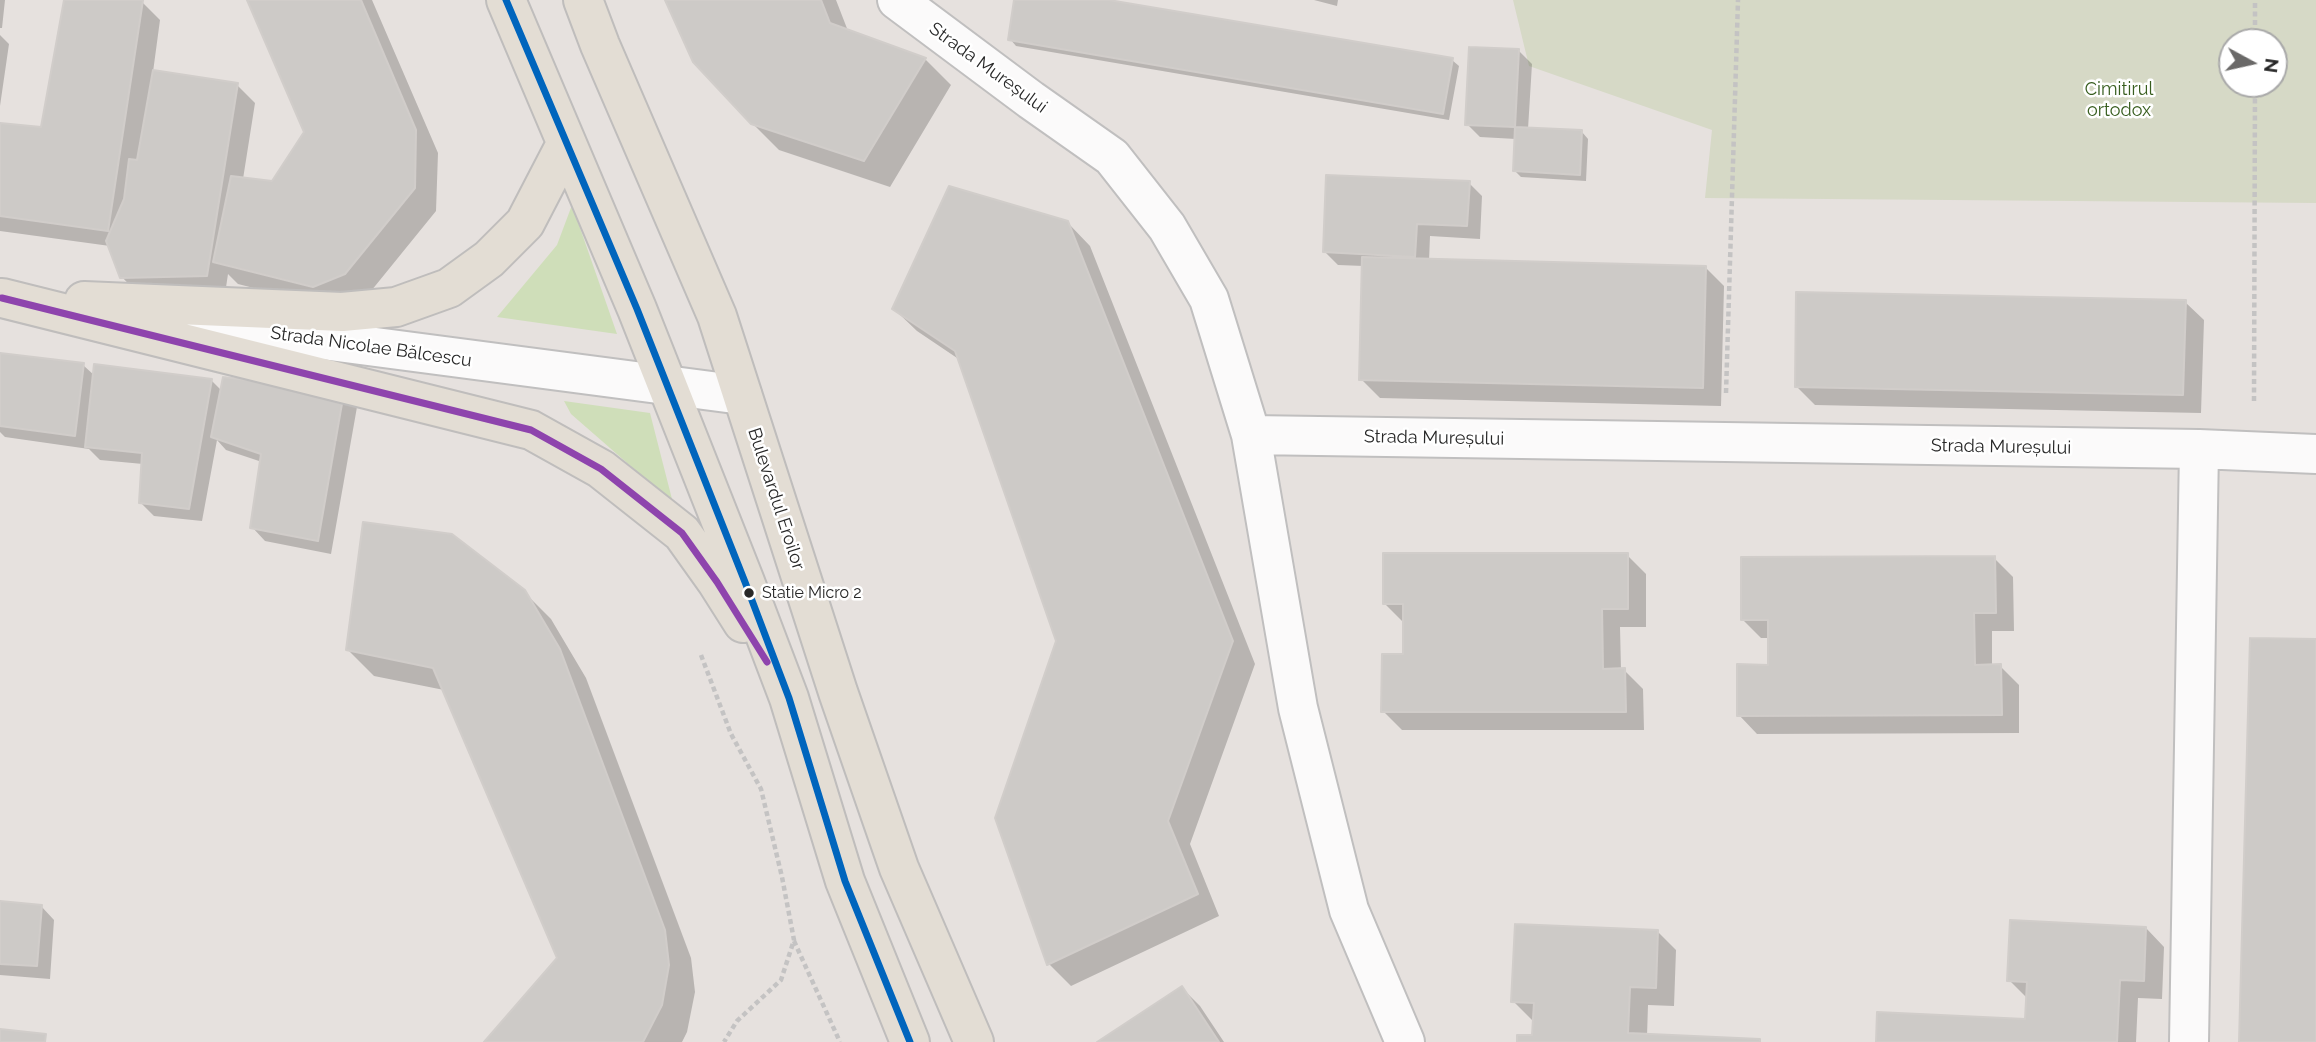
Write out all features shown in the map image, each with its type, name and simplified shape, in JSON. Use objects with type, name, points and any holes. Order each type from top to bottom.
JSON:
[{"type":"main road","points":[[506,0],[668,386],[789,698],[845,881],[910,1042]]},
{"type":"main road","name":"Bulevardul Eroilor","points":[[583,0],[717,316],[838,692],[899,869],[974,1042]]},
{"type":"main road","points":[[1,298],[342,312],[396,307],[449,288],[489,259],[525,223],[566,144]]},
{"type":"main road","points":[[1,298],[531,430],[601,469],[682,533],[717,582],[789,698]]},
{"type":"street","name":"Strada Mureșului","points":[[897,0],[1112,157],[1167,227],[1209,299],[1251,435],[2199,449],[2316,454]]},
{"type":"street","name":"Strada Nicolae Bălcescu","points":[[1,298],[741,395]]},
{"type":"street","points":[[1251,435],[1298,708],[1349,910],[1405,1042]]},
{"type":"street","points":[[2189,1042],[2199,449]]},
{"type":"path","points":[[1725,442],[1738,0]]},
{"type":"path","points":[[2255,0],[2255,28]]},
{"type":"path","points":[[2254,451],[2255,98]]},
{"type":"path","points":[[695,645],[702,656],[731,734],[761,789],[794,940],[840,1042]]},
{"type":"path","points":[[724,1042],[737,1021],[782,980],[794,940]]},
{"type":"green space","name":"Cimitirul ortodox","points":[[1513,0],[2316,0],[2316,203],[1705,198],[1712,130],[1529,66]]},
{"type":"green space","points":[[572,205],[617,334],[497,317],[557,245]]},
{"type":"green space","points":[[564,401],[650,413],[673,503],[571,414]]},
{"type":"building","points":[[64,0],[143,0],[108,231],[0,216],[0,123],[41,127]]},
{"type":"building","points":[[247,0],[361,0],[416,130],[415,188],[345,274],[313,287],[213,262],[231,176],[272,181],[304,132]]},
{"type":"building","points":[[665,0],[821,0],[830,23],[926,58],[864,161],[751,124],[693,62]]},
{"type":"building","points":[[1014,0],[1109,0],[1453,58],[1443,114],[1008,40]]},
{"type":"building","points":[[1469,47],[1519,49],[1515,127],[1465,125]]},
{"type":"building","points":[[153,70],[238,83],[207,276],[120,278],[106,241],[124,199],[129,159],[137,160]]},
{"type":"building","points":[[1515,127],[1582,130],[1580,175],[1513,171]]},
{"type":"building","points":[[1326,175],[1470,181],[1467,226],[1417,224],[1415,257],[1323,252]]},
{"type":"building","points":[[949,186],[1068,221],[1233,641],[1168,821],[1198,894],[1047,965],[995,818],[1056,641],[955,351],[892,309]]},
{"type":"building","points":[[1362,257],[1706,266],[1703,388],[1359,380]]},
{"type":"building","points":[[1796,292],[2186,300],[2183,395],[1795,387]]},
{"type":"building","points":[[0,353],[84,363],[75,436],[0,426]]},
{"type":"building","points":[[94,364],[212,379],[189,509],[139,503],[142,453],[85,447]]},
{"type":"building","points":[[223,377],[344,392],[318,541],[250,528],[261,454],[211,437]]},
{"type":"building","points":[[363,522],[452,534],[525,590],[560,649],[665,930],[669,965],[662,1005],[643,1042],[484,1042],[557,958],[433,668],[346,650]]},
{"type":"building","points":[[1383,553],[1628,553],[1628,609],[1602,609],[1603,669],[1625,668],[1626,712],[1381,712],[1382,654],[1403,654],[1403,604],[1383,604]]},
{"type":"building","points":[[1995,556],[1996,613],[1974,613],[1975,665],[2001,664],[2002,715],[1737,716],[1737,664],[1768,665],[1768,620],[1741,620],[1741,557]]},
{"type":"building","points":[[2250,638],[2316,639],[2316,1042],[2239,1042]]},
{"type":"building","points":[[0,901],[42,905],[37,966],[0,964]]},
{"type":"building","points":[[2010,920],[2146,927],[2144,981],[2120,980],[2117,1042],[1876,1042],[1877,1012],[2025,1019],[2027,982],[2007,981]]},
{"type":"building","points":[[1515,924],[1658,930],[1656,988],[1630,987],[1628,1033],[1760,1039],[1760,1042],[1517,1042],[1517,1035],[1532,1035],[1534,1003],[1511,1002]]},
{"type":"building","points":[[1182,986],[1219,1042],[1097,1042]]},
{"type":"building","points":[[0,1029],[46,1034],[45,1042],[0,1042]]},
{"type":"transit line","points":[[506,0],[637,309],[745,582],[789,698],[845,881],[910,1042]]},
{"type":"transit line","points":[[2,298],[531,430],[601,469],[682,533],[717,582],[767,662]]},
{"type":"place","name":"Statie Micro 2","points":[[749,593]]}]
